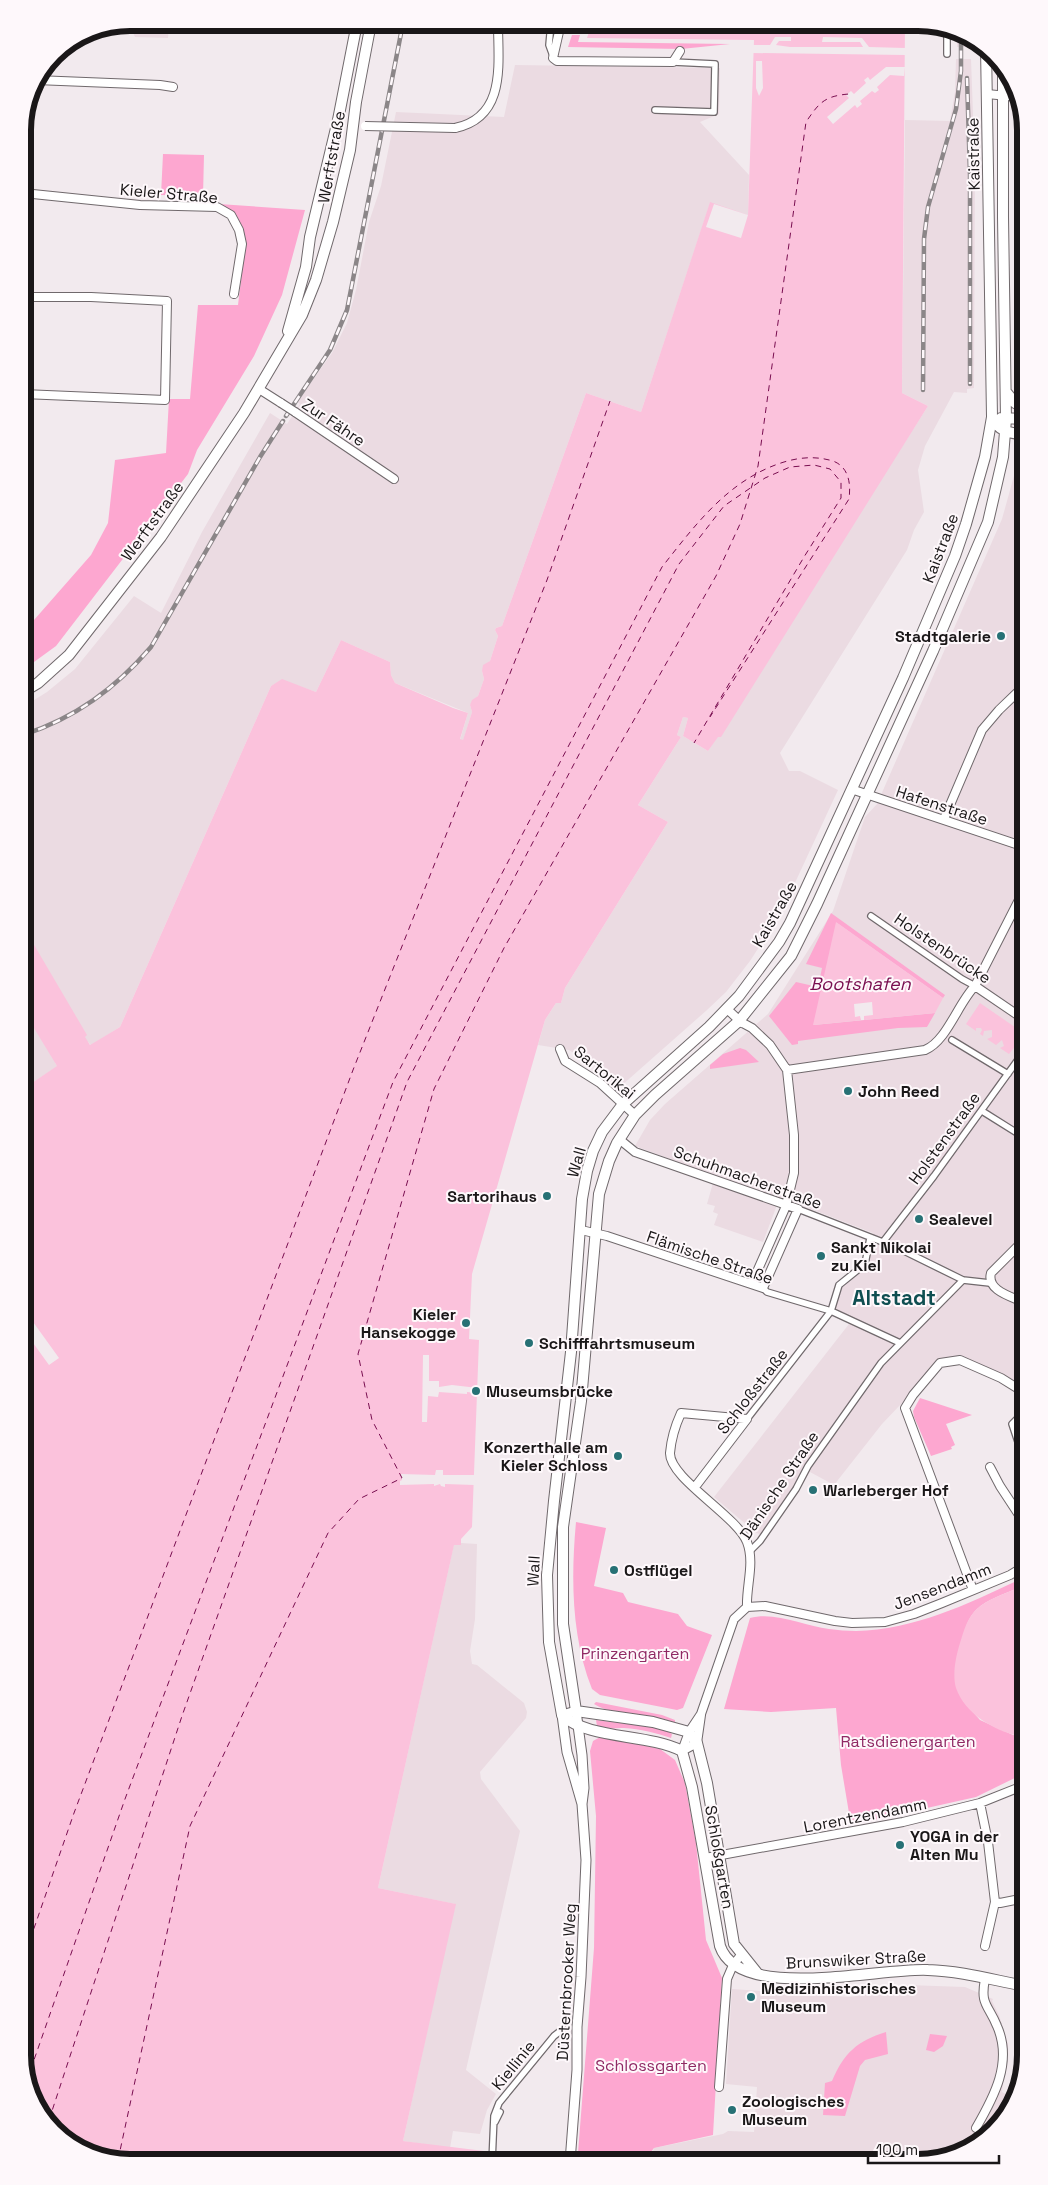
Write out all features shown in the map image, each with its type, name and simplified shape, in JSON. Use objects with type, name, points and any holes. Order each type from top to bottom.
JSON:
[{"type":"main road","name":"Werftstraße","points":[[283,347],[306,267],[310,237],[338,120],[355,31]]},
{"type":"main road","name":"Werftstraße","points":[[31,687],[69,655],[161,537],[259,389],[302,315],[325,253],[350,150],[352,125],[370,31]]},
{"type":"main road","name":"Kaistraße","points":[[727,1009],[779,942],[790,923],[903,678],[955,556],[985,457],[992,417],[986,59]]},
{"type":"main road","name":"Kaistraße","points":[[739,1020],[791,956],[933,651],[988,522],[995,500],[1006,431],[1007,393],[1002,217],[1003,80]]},
{"type":"main road","points":[[1007,393],[1017,404]]},
{"type":"main road","points":[[992,417],[1017,419]]},
{"type":"main road","points":[[992,417],[997,426],[1006,431],[1017,433]]},
{"type":"main road","name":"Wall","points":[[562,1715],[552,1665],[546,1599],[554,1501],[569,1377],[582,1199],[587,1171],[593,1151],[602,1132],[623,1104],[727,1009]]},
{"type":"main road","name":"Wall","points":[[576,1711],[563,1624],[562,1549],[564,1510],[584,1378],[599,1194],[609,1161],[619,1139],[636,1115],[655,1095],[739,1020]]},
{"type":"main road","points":[[576,1711],[653,1722],[689,1732],[697,1743]]},
{"type":"main road","points":[[562,1715],[578,1727],[650,1740],[682,1751]]},
{"type":"main road","name":"Schloßgarten","points":[[697,1743],[707,1783],[732,1936],[734,1944],[741,1955]]},
{"type":"main road","name":"Schloßgarten","points":[[682,1751],[692,1787],[720,1946],[733,1965]]},
{"type":"main road","points":[[741,1955],[758,1974]]},
{"type":"main road","name":"Brunswiker Straße","points":[[733,1965],[771,1978],[794,1979],[902,1970],[928,1970],[1017,1986]]},
{"type":"street","points":[[352,125],[448,129],[468,124],[478,118],[491,104],[496,90],[498,31]]},
{"type":"street","points":[[550,31],[549,45],[553,58],[557,61],[715,64],[714,112],[655,110]]},
{"type":"street","points":[[553,58],[560,31]]},
{"type":"street","points":[[947,35],[947,54]]},
{"type":"street","points":[[673,62],[680,51]]},
{"type":"street","points":[[45,80],[160,84],[173,87]]},
{"type":"street","points":[[987,94],[1011,96]]},
{"type":"street","name":"Kieler Straße","points":[[31,195],[140,205],[217,207],[231,215],[239,230],[242,244],[234,294]]},
{"type":"street","points":[[31,297],[91,297],[167,301],[165,400],[31,394]]},
{"type":"street","name":"Zur Fähre","points":[[259,389],[394,479]]},
{"type":"street","points":[[944,819],[982,730],[999,710],[1017,693]]},
{"type":"street","name":"Hafenstraße","points":[[851,788],[1017,844]]},
{"type":"street","points":[[787,1070],[925,1050],[932,1047],[943,1034],[966,996],[975,986],[1017,905]]},
{"type":"street","name":"Holstenbrücke","points":[[871,916],[962,979],[1017,1014]]},
{"type":"street","points":[[727,1009],[757,1032],[782,1060],[787,1070],[794,1135],[794,1173],[786,1206],[752,1283]]},
{"type":"street","points":[[952,1040],[1008,1074]]},
{"type":"street","name":"Sartorikai","points":[[560,1049],[565,1061],[600,1083],[636,1115]]},
{"type":"street","name":"Holstenstraße","points":[[883,1242],[1017,1062]]},
{"type":"street","points":[[982,1111],[1017,1132]]},
{"type":"street","name":"Schuhmacherstraße","points":[[619,1139],[635,1152],[798,1209],[883,1242],[963,1280]]},
{"type":"street","points":[[763,1288],[798,1209]]},
{"type":"street","name":"Flämische Straße","points":[[581,1230],[752,1283],[768,1292],[831,1311],[900,1343]]},
{"type":"street","name":"Schloßstraße","points":[[695,1488],[831,1311],[840,1285],[865,1264],[870,1238]]},
{"type":"street","points":[[990,1282],[991,1273],[1017,1248]]},
{"type":"street","points":[[963,1280],[990,1282],[996,1289],[1017,1299]]},
{"type":"street","name":"Dänische Straße","points":[[747,1607],[750,1551],[760,1541],[796,1490],[805,1470],[847,1408],[881,1363],[963,1280]]},
{"type":"street","points":[[973,1590],[905,1408],[913,1395],[940,1363],[960,1360],[1001,1378],[1017,1388]]},
{"type":"street","points":[[569,1377],[584,1378]]},
{"type":"street","points":[[747,1419],[681,1412],[670,1454],[675,1467],[737,1526],[750,1551]]},
{"type":"street","points":[[1017,1419],[1012,1424],[1017,1439]]},
{"type":"street","points":[[990,1467],[1017,1511]]},
{"type":"street","name":"Jensendamm","points":[[747,1607],[765,1606],[852,1623],[885,1622],[914,1614],[1017,1570]]},
{"type":"street","points":[[682,1751],[689,1732],[700,1714],[734,1619],[747,1607]]},
{"type":"street","points":[[562,1715],[576,1711]]},
{"type":"street","name":"Wall","points":[[576,1711],[578,1727]]},
{"type":"street","points":[[682,1751],[697,1743],[700,1714]]},
{"type":"street","name":"Wall","points":[[562,1715],[564,1736]]},
{"type":"street","name":"Düsternbrooker Weg","points":[[570,2154],[586,1860],[582,1804],[584,1782],[578,1727]]},
{"type":"street","name":"Düsternbrooker Weg","points":[[564,1736],[566,1752],[582,1804]]},
{"type":"street","name":"Lorentzendamm","points":[[705,1858],[862,1831],[948,1812],[980,1803],[1017,1789]]},
{"type":"street","points":[[980,1803],[988,1842],[995,1902],[985,1946]]},
{"type":"street","points":[[995,1902],[1000,1903],[1017,1900]]},
{"type":"street","points":[[719,2086],[728,1979],[733,1965],[741,1955]]},
{"type":"street","points":[[976,2128],[1000,2081],[1003,2046],[998,2028],[982,1996],[985,1979]]},
{"type":"street","name":"Kiellinie","points":[[492,2154],[496,2110],[506,2094],[554,2036],[563,2029]]},
{"type":"street","name":"Kiellinie","points":[[494,2124],[500,2112]]},
{"type":"shaded area","points":[[132,31],[168,31],[168,38],[135,37]]},
{"type":"shaded area","points":[[957,39],[971,47],[957,47]]},
{"type":"shaded area","points":[[956,59],[971,59],[975,169],[974,388],[967,389],[967,393],[954,392],[925,446],[918,470],[924,512],[914,530],[907,550],[780,753],[789,771],[800,771],[838,790],[781,913],[750,961],[726,992],[621,1086],[616,1085],[610,1080],[613,1077],[569,1050],[538,1045],[545,1020],[556,1003],[561,1003],[565,988],[668,822],[638,805],[681,737],[677,735],[683,717],[688,718],[683,736],[708,751],[928,406],[902,393],[905,120],[950,121],[955,92]]},
{"type":"shaded area","points":[[515,65],[720,68],[719,114],[700,122],[749,175],[748,215],[710,203],[641,412],[586,393],[502,626],[495,630],[498,636],[490,661],[482,671],[484,679],[478,696],[470,705],[472,712],[463,741],[460,740],[468,713],[395,683],[391,675],[390,662],[341,640],[316,692],[282,680],[271,686],[120,1027],[91,1045],[88,1042],[55,1063],[58,1066],[31,1084],[31,702],[47,692],[75,669],[134,596],[161,613],[202,532],[270,413],[287,424],[300,404],[297,402],[332,353],[347,323],[356,290],[369,222],[381,186],[396,112],[504,117]]},
{"type":"shaded area","points":[[1017,465],[1017,1389],[960,1360],[940,1363],[882,1424],[834,1485],[810,1472],[767,1538],[755,1532],[714,1497],[849,1324],[835,1309],[841,1287],[867,1266],[873,1233],[780,1197],[763,1242],[714,1225],[718,1214],[713,1212],[715,1206],[707,1204],[715,1176],[635,1146],[650,1120],[665,1104],[768,1014],[833,911],[865,817],[877,804],[1002,519]]},
{"type":"shaded area","points":[[461,1543],[477,1544],[475,1619],[470,1651],[472,1664],[477,1665],[524,1703],[527,1712],[526,1718],[480,1772],[481,1779],[520,1831],[466,2070],[496,2094],[487,2110],[480,2134],[453,2131],[450,2148],[403,2141],[455,1904],[378,1888],[454,1544],[461,1545]]},
{"type":"shaded area","points":[[907,1985],[965,1987],[993,1999],[992,2001],[999,2015],[1008,2045],[1002,2092],[1008,2096],[992,2120],[967,2141],[937,2152],[918,2154],[652,2154],[654,2148],[723,2134],[728,2131],[754,2132],[757,2087],[726,2084],[732,1989],[849,1997],[881,1993]]},
{"type":"green space","points":[[572,35],[580,35],[578,42],[730,44],[681,49],[568,47]]},
{"type":"green space","points":[[163,154],[204,155],[203,196],[161,195]]},
{"type":"green space","points":[[219,204],[305,210],[282,295],[254,356],[197,450],[188,474],[56,646],[31,664],[31,618],[34,620],[91,555],[108,523],[115,460],[166,453],[169,399],[190,399],[198,305],[238,305],[246,240],[238,218]]},
{"type":"green space","points":[[831,913],[945,995],[943,998],[837,923],[814,1025],[935,1013],[927,1027],[898,1028],[798,1041],[798,1044],[792,1045],[769,1016],[796,982],[818,987],[822,968],[806,964]]},
{"type":"green space","points":[[740,1048],[746,1050],[759,1062],[710,1069],[710,1065],[723,1054]]},
{"type":"green space","points":[[920,1398],[972,1415],[946,1424],[955,1445],[951,1447],[952,1449],[931,1456],[914,1417],[913,1411]]},
{"type":"green space","name":"Prinzengarten","points":[[576,1522],[606,1528],[594,1586],[623,1593],[628,1602],[678,1614],[687,1626],[712,1635],[683,1708],[677,1710],[600,1695],[592,1689],[585,1669],[576,1627],[573,1564]]},
{"type":"green space","name":"Ratsdienergarten","points":[[1017,1581],[1017,1588],[982,1605],[970,1617],[962,1652],[963,1701],[980,1720],[1017,1736],[1017,1777],[976,1797],[851,1825],[841,1765],[836,1708],[771,1712],[724,1709],[750,1618],[770,1616],[829,1629],[856,1631],[878,1629],[922,1620],[985,1596]]},
{"type":"green space","points":[[596,1702],[662,1715],[675,1720],[675,1723],[655,1717],[613,1711],[594,1704]]},
{"type":"green space","points":[[596,1720],[661,1728],[672,1734],[671,1738],[636,1729],[604,1728],[597,1726]]},
{"type":"green space","name":"Schlossgarten","points":[[602,1736],[660,1749],[675,1760],[685,1783],[696,1843],[706,1940],[722,1978],[713,2135],[654,2148],[650,2154],[578,2153],[594,1948],[596,1816],[590,1751],[593,1741]]},
{"type":"green space","points":[[886,2032],[888,2054],[865,2060],[860,2066],[845,2116],[823,2115],[825,2083],[832,2081],[841,2063],[853,2049],[859,2044]]},
{"type":"green space","points":[[930,2034],[947,2036],[943,2046],[934,2052],[926,2050]]},
{"type":"water","points":[[589,31],[905,31],[902,393],[928,406],[721,737],[718,737],[708,751],[683,736],[688,718],[683,717],[677,735],[681,737],[638,805],[668,822],[565,988],[561,1003],[556,1003],[545,1020],[472,1274],[469,1339],[479,1340],[472,1527],[461,1539],[461,1545],[454,1545],[378,1888],[456,1904],[403,2141],[484,2151],[484,2154],[123,2154],[111,2152],[86,2144],[60,2125],[44,2104],[36,2087],[31,2055],[31,1084],[57,1066],[31,1023],[31,940],[87,1035],[85,1037],[90,1045],[120,1027],[271,686],[282,679],[316,692],[341,640],[390,662],[391,675],[395,683],[468,713],[460,739],[463,740],[472,712],[470,705],[472,700],[478,696],[484,679],[483,665],[490,661],[498,636],[495,630],[502,626],[586,393],[641,412],[710,202],[748,215],[754,40],[587,38]]},
{"type":"water","name":"Bootshafen","points":[[836,922],[943,998],[935,1013],[813,1025]]},
{"type":"water","points":[[980,1003],[1017,1028],[1017,1044],[1009,1054],[1000,1048],[1004,1046],[1002,1040],[996,1045],[987,1039],[992,1037],[992,1030],[984,1031],[983,1036],[980,1034],[981,1028],[976,1028],[976,1031],[966,1024]]},
{"type":"water","points":[[1017,1589],[1017,1735],[1004,1732],[975,1715],[961,1698],[956,1688],[954,1677],[960,1643],[971,1616],[982,1605]]},
{"type":"pier","points":[[775,37],[791,37],[791,41],[779,41],[776,45],[790,47],[863,47],[860,42],[822,42],[823,37],[862,38],[869,47],[905,48],[905,55],[753,53],[753,45],[770,45]]},
{"type":"pier","points":[[756,61],[762,61],[763,88],[759,96],[756,88]]},
{"type":"pier","points":[[886,67],[905,67],[904,76],[890,75],[877,87],[879,90],[875,93],[872,91],[860,101],[862,104],[857,108],[855,105],[833,124],[827,117],[849,98],[846,95],[851,91],[854,94],[866,83],[864,80],[868,77],[870,80]]},
{"type":"pier","points":[[714,204],[748,215],[741,238],[706,227]]},
{"type":"pier","points":[[872,1002],[873,1015],[864,1016],[864,1020],[861,1020],[860,1016],[855,1017],[854,1004]]},
{"type":"pier","points":[[31,1319],[59,1358],[49,1365],[31,1340]]},
{"type":"pier","points":[[423,1355],[429,1355],[429,1381],[439,1381],[439,1387],[452,1385],[478,1388],[477,1393],[439,1392],[438,1397],[428,1396],[427,1422],[422,1422]]},
{"type":"pier","points":[[436,1470],[443,1470],[443,1475],[475,1475],[474,1485],[445,1484],[445,1487],[440,1484],[434,1486],[434,1484],[400,1485],[402,1480],[401,1474],[435,1475]]},
{"type":"ferry route","points":[[119,2153],[190,1826],[328,1533],[359,1499],[402,1478],[372,1420],[358,1354],[434,1089],[504,948],[716,576],[740,524],[758,466],[806,122],[823,102],[834,97],[849,94]]},
{"type":"ferry route","points":[[31,1937],[74,1813],[353,1070],[547,580],[610,401]]},
{"type":"ferry route","points":[[32,2066],[125,1799],[393,1082],[662,567],[701,519],[730,491],[747,480],[764,470],[790,460],[815,458],[833,461],[843,467],[846,472],[850,488],[849,499],[710,717]]},
{"type":"ferry route","points":[[51,2114],[182,1716],[407,1082],[679,564],[724,506],[765,478],[790,467],[814,465],[830,469],[841,482],[841,498],[694,743]]},
{"type":"railway","points":[[286,416],[330,350],[347,310],[401,31]]},
{"type":"railway","points":[[923,390],[924,239],[928,207],[956,109],[961,71],[961,41]]},
{"type":"railway","points":[[967,78],[970,174],[970,384]]},
{"type":"railway","points":[[31,732],[60,720],[93,700],[123,676],[151,647],[260,457],[283,421]]},
{"type":"place","name":"Stadtgalerie","points":[[1001,636]]},
{"type":"place","name":"John Reed","points":[[848,1091]]},
{"type":"place","name":"Sartorihaus","points":[[547,1196]]},
{"type":"place","name":"Sealevel","points":[[919,1219]]},
{"type":"place","name":"Sankt Nikolai zu Kiel","points":[[821,1256]]},
{"type":"place","name":"Kieler Hansekogge","points":[[466,1323]]},
{"type":"place","name":"Schifffahrtsmuseum","points":[[529,1343]]},
{"type":"place","name":"Museumsbrücke","points":[[476,1391]]},
{"type":"place","name":"Konzerthalle am Kieler Schloss","points":[[618,1456]]},
{"type":"place","name":"Warleberger Hof","points":[[813,1490]]},
{"type":"place","name":"Ostflügel","points":[[614,1570]]},
{"type":"place","name":"YOGA in der Alten Mu","points":[[900,1845]]},
{"type":"place","name":"Medizinhistorisches Museum","points":[[751,1997]]},
{"type":"place","name":"Zoologisches Museum","points":[[732,2110]]},
{"type":"district","name":"Altstadt","points":[[894,1298]]}]
